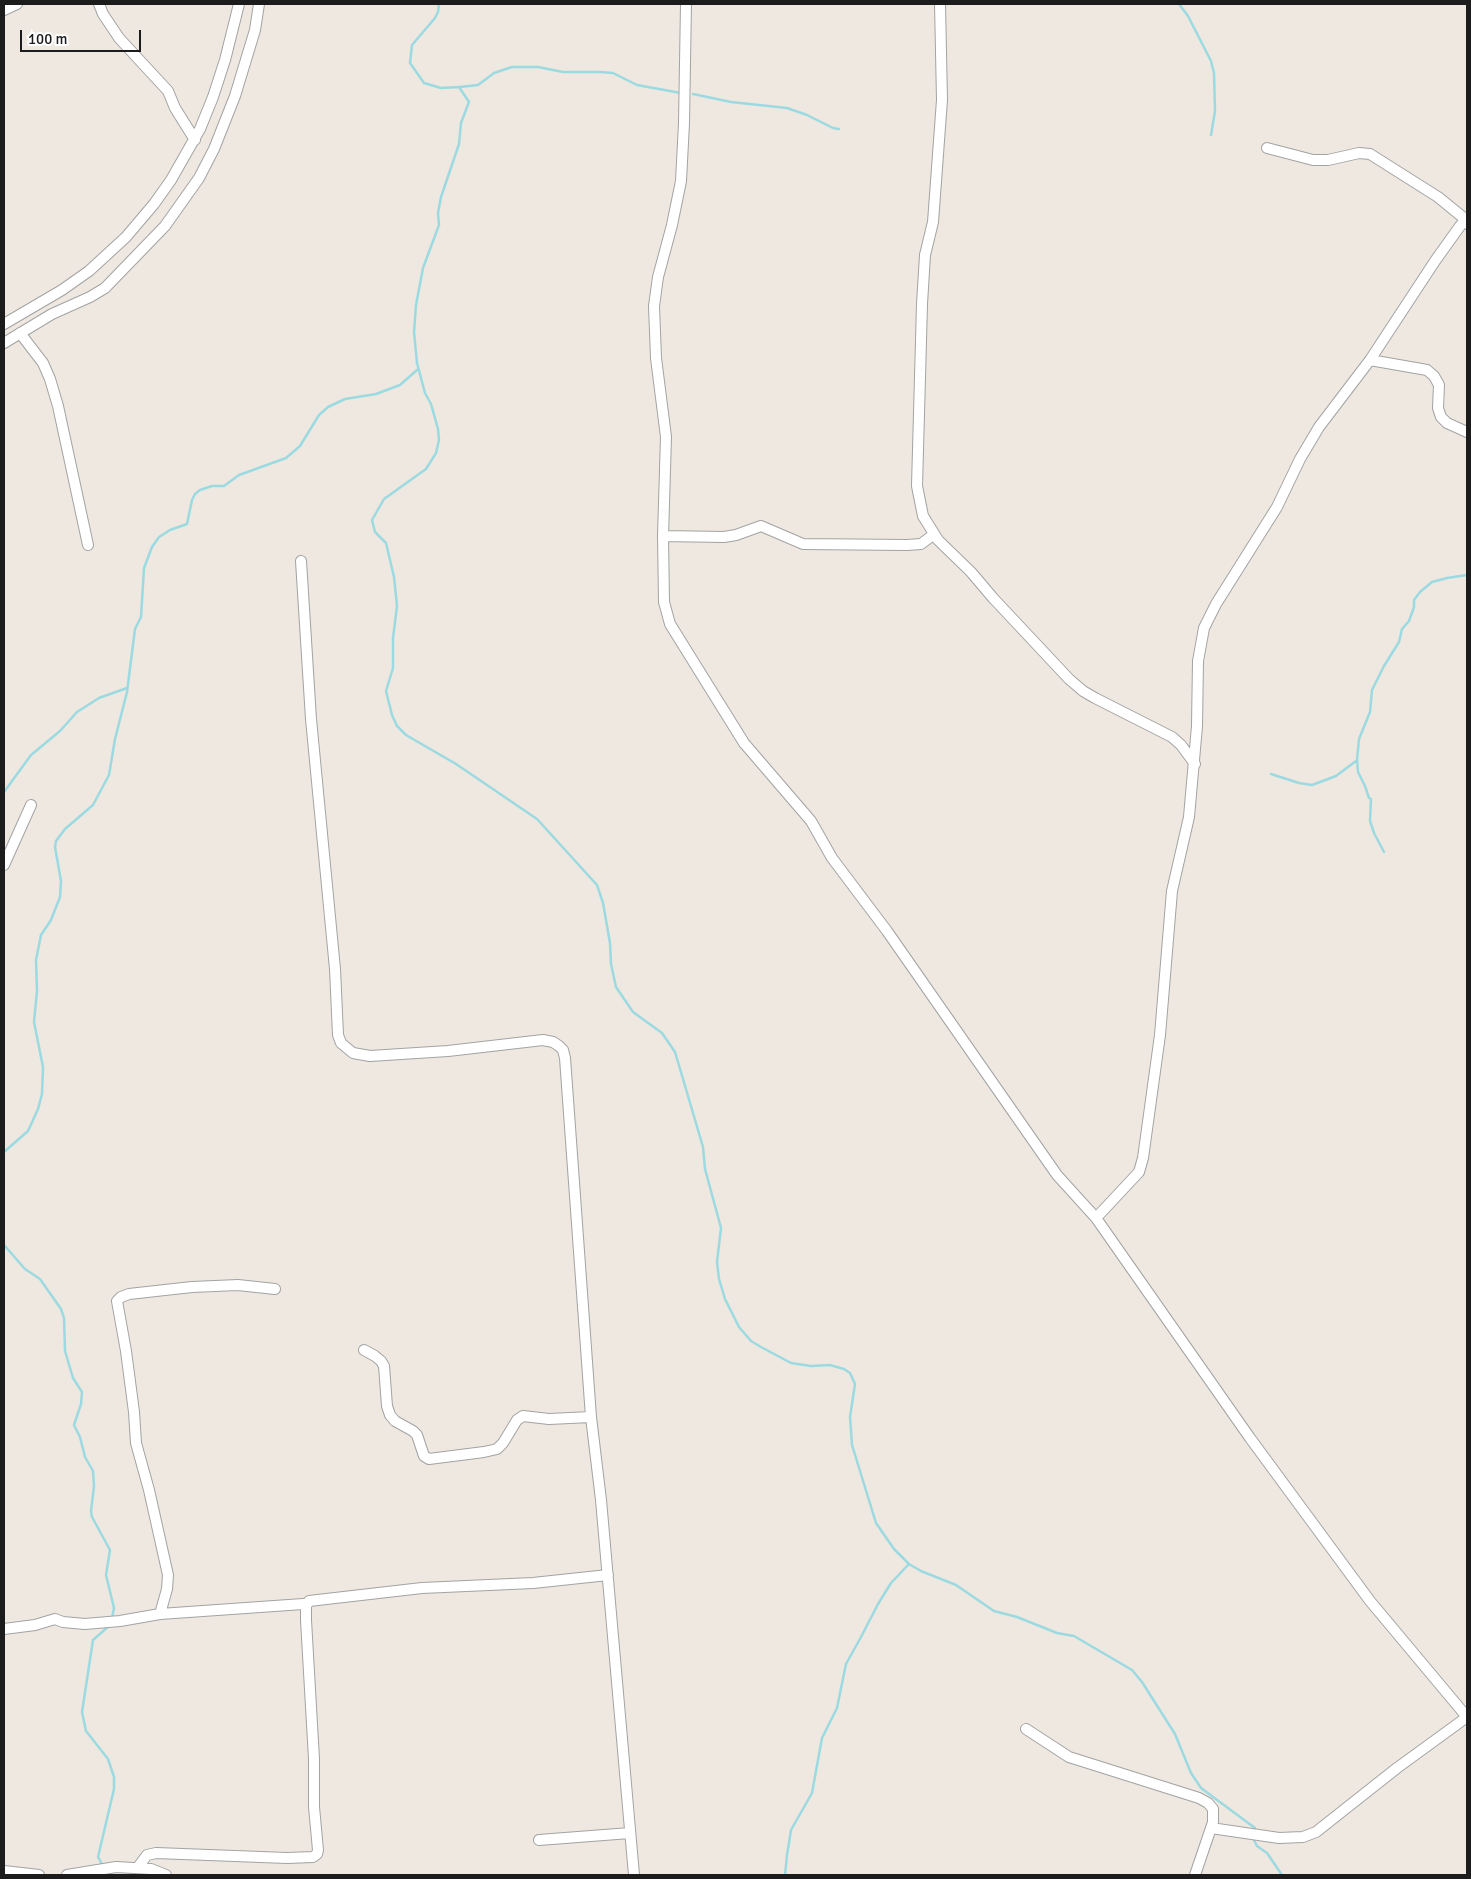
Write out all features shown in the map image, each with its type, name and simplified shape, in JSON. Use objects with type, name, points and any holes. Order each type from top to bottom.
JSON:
[{"type":"street","points":[[4,10],[17,4]]},
{"type":"street","points":[[99,4],[103,14],[119,38],[168,91],[175,108],[194,140]]},
{"type":"street","points":[[4,324],[76,281],[107,256],[135,228],[154,204],[171,180],[194,140],[213,98],[239,4]]},
{"type":"street","points":[[4,343],[52,314],[90,297],[104,288],[153,239],[182,204],[199,178],[214,149],[235,96],[255,30],[260,4]]},
{"type":"street","points":[[686,4],[681,181],[658,277],[654,306],[656,358],[666,437],[663,536],[664,602],[667,618],[744,743],[811,821],[832,858],[887,931],[1056,1174],[1096,1218],[1250,1438],[1370,1601],[1467,1717],[1397,1768],[1316,1832],[1304,1837],[1279,1838],[1211,1828]]},
{"type":"street","points":[[940,4],[942,100],[933,222],[925,255],[917,486],[923,516],[933,535],[971,572],[1069,679],[1083,691],[1172,737],[1181,745],[1195,764]]},
{"type":"street","points":[[1096,1218],[1139,1172],[1143,1158],[1160,1035],[1172,891],[1189,817],[1195,764],[1198,661],[1204,628],[1216,604],[1277,507],[1300,459],[1319,427],[1370,360],[1435,261],[1466,220],[1438,197],[1370,154],[1359,153],[1328,160],[1313,160],[1266,148]]},
{"type":"street","points":[[20,333],[43,363],[50,379],[58,406],[88,545]]},
{"type":"street","points":[[1370,360],[1427,370],[1434,376],[1439,385],[1438,408],[1441,417],[1447,423],[1467,432]]},
{"type":"street","points":[[663,536],[724,537],[736,535],[761,526],[802,544],[907,545],[921,544],[933,535]]},
{"type":"street","points":[[301,561],[306,618],[306,651],[335,969],[338,1035],[341,1043],[347,1050],[360,1055],[448,1051],[543,1040],[552,1042],[563,1050],[591,1417],[608,1575],[634,1875]]},
{"type":"street","points":[[4,865],[31,805]]},
{"type":"street","points":[[160,1614],[167,1589],[166,1563],[143,1463],[136,1443],[127,1359],[117,1301],[129,1294],[192,1287],[238,1285],[275,1289]]},
{"type":"street","points":[[364,1350],[375,1356],[384,1366],[387,1406],[390,1415],[395,1421],[417,1435],[424,1456],[429,1459],[476,1454],[497,1449],[503,1443],[516,1420],[523,1416],[548,1419],[591,1417]]},
{"type":"street","points":[[138,1867],[147,1855],[156,1853],[287,1858],[317,1854],[306,1606],[309,1601],[422,1588],[532,1583],[608,1575]]},
{"type":"street","points":[[4,1629],[55,1619],[63,1622],[85,1624],[120,1621],[160,1614],[303,1604],[306,1606]]},
{"type":"street","points":[[1026,1729],[1069,1758],[1199,1798],[1208,1803],[1214,1809],[1213,1822],[1195,1875]]},
{"type":"street","points":[[538,1840],[630,1833]]},
{"type":"street","points":[[67,1875],[116,1867],[151,1869],[166,1875]]},
{"type":"street","points":[[4,1871],[39,1875]]},
{"type":"waterway","points":[[439,4],[435,18],[412,45],[410,63],[424,83],[441,88],[459,87],[469,102],[461,123],[459,144],[441,197],[438,213],[439,225],[423,268],[416,305],[414,332],[417,363],[438,429],[439,440],[436,453],[426,469],[384,499],[372,520],[375,532],[386,543],[394,577],[397,606],[393,638],[393,668],[386,691],[392,715],[397,726],[406,735],[456,764],[537,819],[597,885],[603,903],[616,987],[633,1012],[662,1033],[675,1052],[703,1147],[705,1169],[721,1228],[717,1262],[719,1279],[725,1299],[739,1327],[751,1341],[761,1347],[791,1363],[811,1366],[830,1365],[850,1373],[855,1384],[850,1417],[852,1445],[876,1523],[894,1549],[909,1564],[956,1585],[994,1611],[1017,1617],[1057,1633],[1074,1636],[1132,1670],[1142,1682],[1175,1734],[1191,1773],[1201,1788],[1255,1828]]},
{"type":"waterway","points":[[1179,4],[1188,16],[1211,61],[1214,73],[1215,111],[1211,135]]},
{"type":"waterway","points":[[460,87],[478,85],[494,73],[512,67],[538,67],[563,72],[613,73],[637,85],[681,93]]},
{"type":"waterway","points":[[693,94],[731,102],[787,108],[839,129]]},
{"type":"waterway","points":[[4,1152],[28,1131],[38,1109],[42,1094],[43,1067],[34,1022],[37,991],[36,960],[41,935],[51,920],[60,897],[61,881],[55,847],[56,841],[65,829],[93,805],[109,775],[115,739],[127,692],[135,629],[141,617],[144,568],[152,547],[159,537],[170,530],[187,524],[192,500],[200,490],[212,486],[224,486],[239,475],[286,458],[300,446],[319,415],[328,407],[345,399],[376,394],[400,385],[417,370]]},
{"type":"waterway","points":[[1384,852],[1370,821],[1371,799],[1358,772],[1357,760],[1359,739],[1370,712],[1372,690],[1399,642],[1402,629],[1409,621],[1414,607],[1414,600],[1420,592],[1432,582],[1467,575]]},
{"type":"waterway","points":[[4,792],[31,755],[60,731],[77,712],[99,698],[127,688]]},
{"type":"waterway","points":[[1271,774],[1312,785],[1336,776],[1356,761]]},
{"type":"waterway","points":[[4,1245],[25,1269],[40,1279],[61,1309],[64,1318],[65,1351],[73,1378],[82,1392],[81,1404],[74,1425],[80,1437],[85,1457],[93,1471],[92,1517],[110,1550],[106,1575],[114,1608],[112,1618]]},
{"type":"waterway","points":[[785,1875],[791,1830],[812,1793],[822,1738],[837,1708],[846,1664],[891,1583],[909,1564]]},
{"type":"waterway","points":[[103,1866],[98,1857],[114,1789],[114,1777],[108,1759],[86,1731],[82,1712],[93,1640],[109,1626]]},
{"type":"waterway","points":[[1254,1840],[1257,1846],[1267,1853],[1282,1875]]}]
